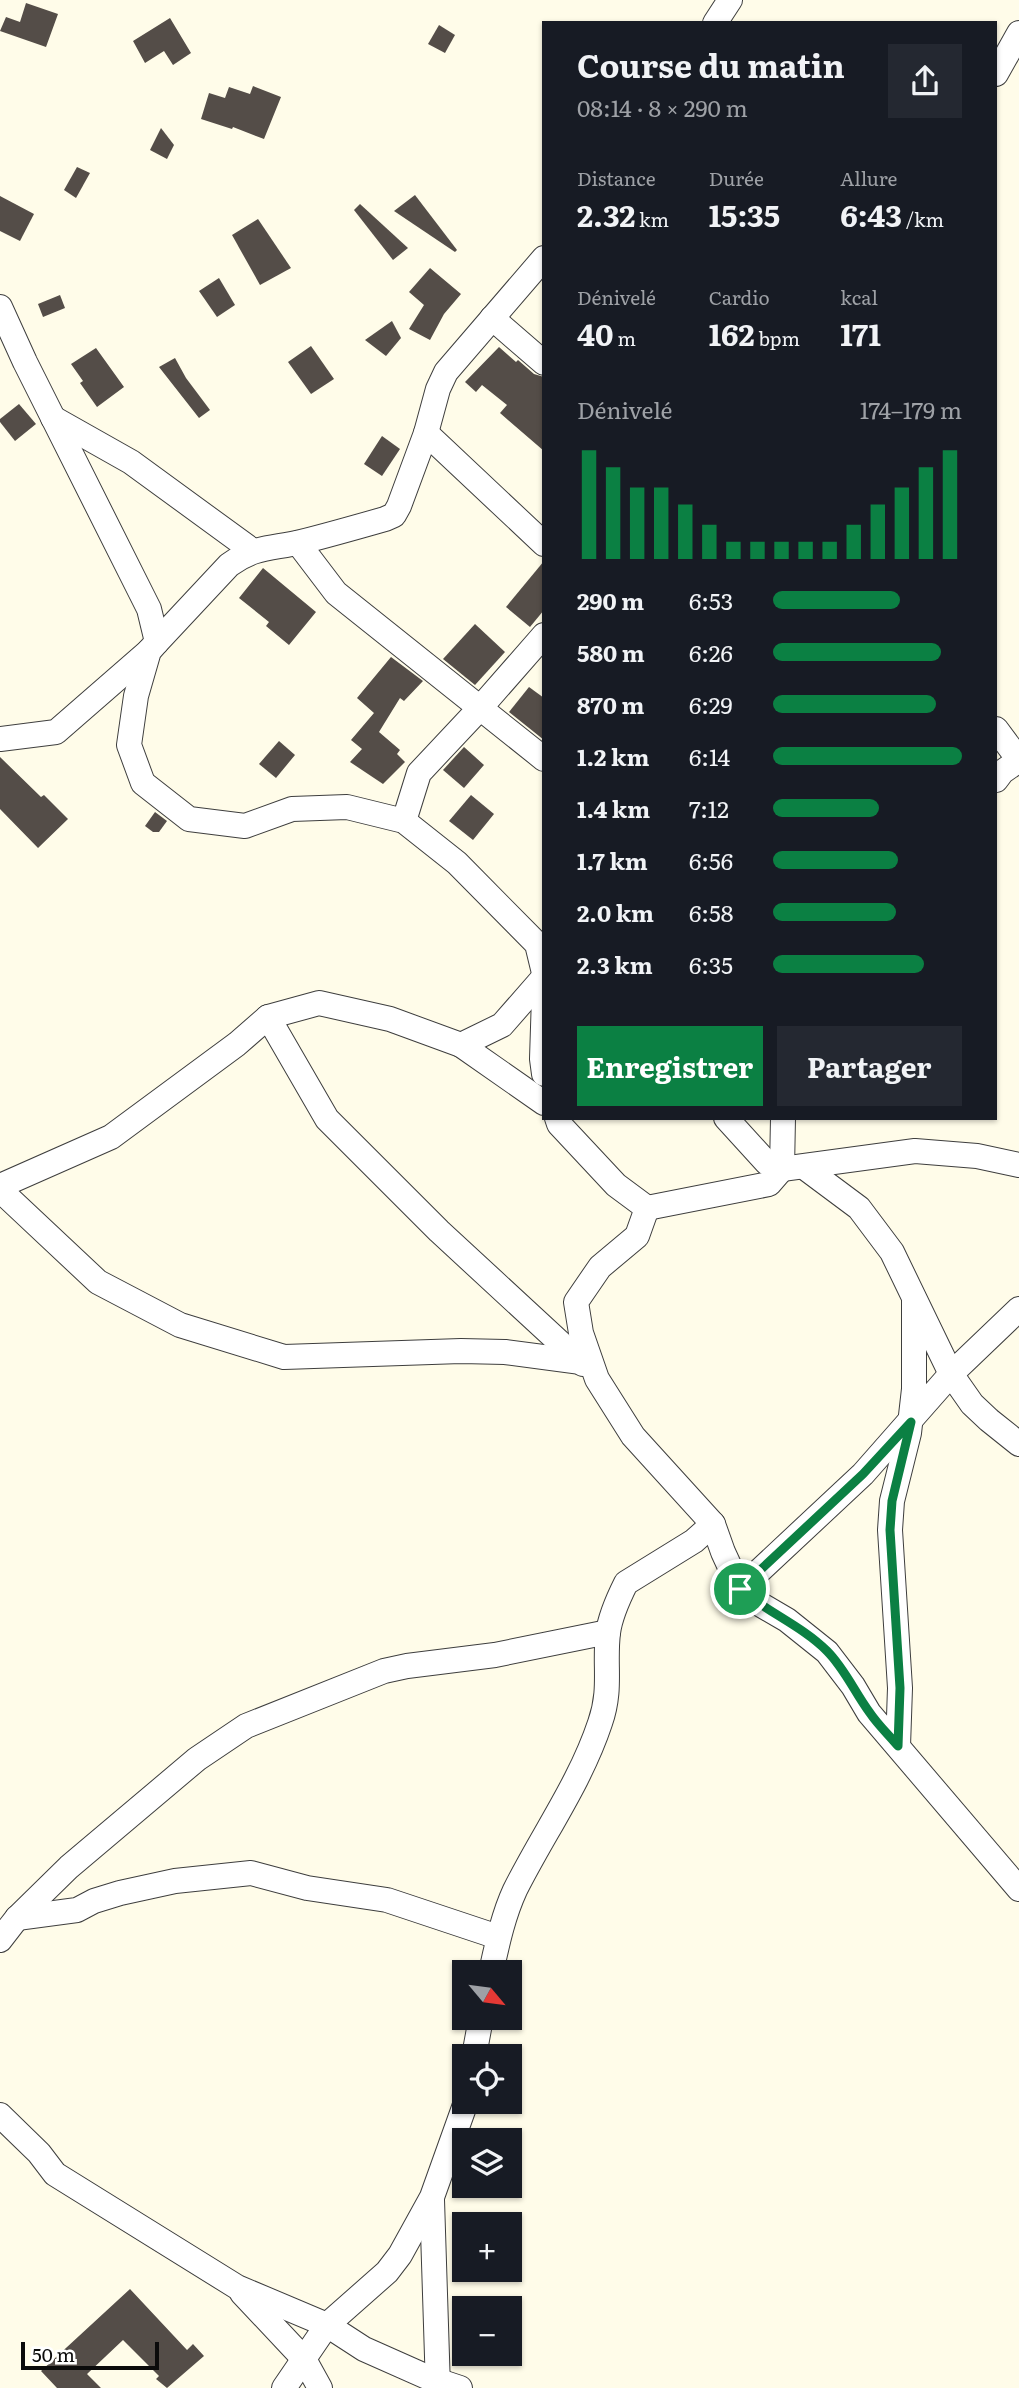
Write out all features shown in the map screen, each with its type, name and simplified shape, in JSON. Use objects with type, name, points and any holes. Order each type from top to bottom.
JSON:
[{"type":"street","points":[[716,21],[730,0]]},
{"type":"street","points":[[997,72],[1019,33]]},
{"type":"street","points":[[0,739],[56,732],[153,646],[229,565],[253,551],[298,543],[394,515],[446,372],[542,260]]},
{"type":"street","points":[[0,307],[149,609],[153,646],[136,696],[129,745],[143,783],[189,819],[245,826],[292,809],[347,807],[404,821],[457,863],[537,944],[542,966]]},
{"type":"street","points":[[492,318],[542,361]]},
{"type":"street","points":[[0,354],[25,362]]},
{"type":"street","points":[[53,418],[131,462],[253,551]]},
{"type":"street","points":[[426,433],[542,542]]},
{"type":"street","points":[[298,543],[336,593],[542,757]]},
{"type":"street","points":[[404,821],[419,773],[481,708],[542,637]]},
{"type":"street","points":[[997,730],[1019,760],[997,779]]},
{"type":"street","points":[[461,1045],[502,1025],[542,977]]},
{"type":"street","points":[[542,1101],[461,1045],[390,1019],[319,1003],[268,1017],[237,1044],[111,1137],[0,1188],[97,1282],[180,1325],[284,1357],[505,1352],[589,1371]]},
{"type":"street","points":[[268,1017],[327,1119],[439,1231],[589,1371],[633,1436],[713,1524],[740,1589],[827,1651],[869,1713],[1019,1889]]},
{"type":"street","points":[[558,1120],[616,1185],[647,1208],[769,1184],[793,1168]]},
{"type":"street","points":[[728,1120],[767,1163],[793,1168],[915,1151],[977,1156],[1019,1165]]},
{"type":"street","points":[[783,1120],[793,1168],[859,1208],[892,1252],[951,1374],[972,1404],[1019,1444]]},
{"type":"street","points":[[505,1352],[540,1324],[576,1302],[600,1267],[637,1236],[647,1208]]},
{"type":"street","points":[[898,1746],[900,1688],[890,1530],[892,1501],[911,1422],[914,1389],[914,1299]]},
{"type":"street","points":[[576,1302],[589,1371]]},
{"type":"street","points":[[740,1589],[863,1474],[951,1374],[1019,1309]]},
{"type":"street","points":[[493,1960],[498,1937],[514,1893],[586,1760],[601,1721],[608,1688],[608,1632],[626,1583],[694,1541],[713,1524]]},
{"type":"street","points":[[0,1940],[17,1918],[69,1867],[197,1759],[246,1726],[384,1671],[407,1665],[495,1655],[608,1632]]},
{"type":"street","points":[[17,1918],[77,1910],[107,1897],[175,1881],[251,1873],[307,1888],[387,1899],[498,1937]]},
{"type":"street","points":[[284,2388],[327,2325],[394,2264],[432,2197],[462,2114]]},
{"type":"street","points":[[0,2115],[39,2153],[55,2174],[237,2287],[327,2325],[364,2349],[445,2386],[432,2197]]},
{"type":"street","points":[[237,2287],[304,2359],[320,2388]]},
{"type":"building","points":[[26,3],[58,14],[46,47],[0,31],[6,17],[20,22]]},
{"type":"building","points":[[170,18],[191,53],[173,65],[164,51],[145,63],[133,41]]},
{"type":"building","points":[[439,25],[455,35],[445,53],[428,44]]},
{"type":"building","points":[[253,86],[281,97],[264,139],[201,119],[209,93],[225,98],[229,87],[250,94]]},
{"type":"building","points":[[161,128],[174,145],[167,159],[150,150]]},
{"type":"building","points":[[77,167],[90,173],[76,198],[64,190]]},
{"type":"building","points":[[415,195],[457,250],[455,252],[394,211]]},
{"type":"building","points":[[0,196],[34,214],[20,241],[0,231]]},
{"type":"building","points":[[360,204],[408,248],[393,260],[354,210]]},
{"type":"building","points":[[258,219],[291,268],[260,285],[232,235]]},
{"type":"building","points":[[430,268],[461,294],[444,314],[430,340],[409,329],[424,305],[409,292]]},
{"type":"building","points":[[219,278],[235,305],[217,317],[199,291]]},
{"type":"building","points":[[60,295],[65,308],[43,317],[38,304]]},
{"type":"building","points":[[392,321],[401,338],[386,356],[365,340]]},
{"type":"building","points":[[311,346],[334,379],[311,394],[288,362]]},
{"type":"building","points":[[499,347],[516,362],[518,360],[534,374],[542,376],[542,449],[500,413],[507,405],[482,385],[476,392],[465,382]]},
{"type":"building","points":[[96,348],[124,387],[97,407],[80,383],[83,381],[71,364]]},
{"type":"building","points":[[175,358],[210,410],[199,418],[159,367]]},
{"type":"building","points":[[19,404],[36,424],[15,441],[0,419]]},
{"type":"building","points":[[382,436],[400,449],[382,476],[364,464]]},
{"type":"building","points":[[542,563],[542,612],[530,627],[506,607]]},
{"type":"building","points":[[263,568],[316,612],[289,645],[266,626],[269,622],[239,598]]},
{"type":"building","points":[[475,624],[505,652],[475,685],[443,659]]},
{"type":"building","points":[[391,657],[423,681],[404,701],[400,698],[379,732],[400,750],[397,754],[405,762],[383,784],[350,762],[362,749],[351,740],[374,713],[357,698]]},
{"type":"building","points":[[529,687],[542,697],[542,738],[509,712]]},
{"type":"building","points":[[279,741],[295,755],[276,778],[259,764]]},
{"type":"building","points":[[464,747],[484,765],[464,788],[443,770]]},
{"type":"building","points":[[0,757],[68,819],[38,848],[0,809]]},
{"type":"building","points":[[471,795],[494,814],[473,840],[449,821]]},
{"type":"building","points":[[155,812],[167,821],[159,832],[153,832],[145,826]]},
{"type":"building","points":[[130,2289],[187,2350],[193,2344],[204,2356],[167,2388],[156,2379],[159,2376],[123,2340],[87,2374],[101,2388],[57,2388],[41,2371]]},
{"type":"route","points":[[911,1422],[892,1501],[890,1530],[900,1688],[898,1746],[869,1713],[827,1651],[740,1589],[863,1474],[911,1422]]}]
